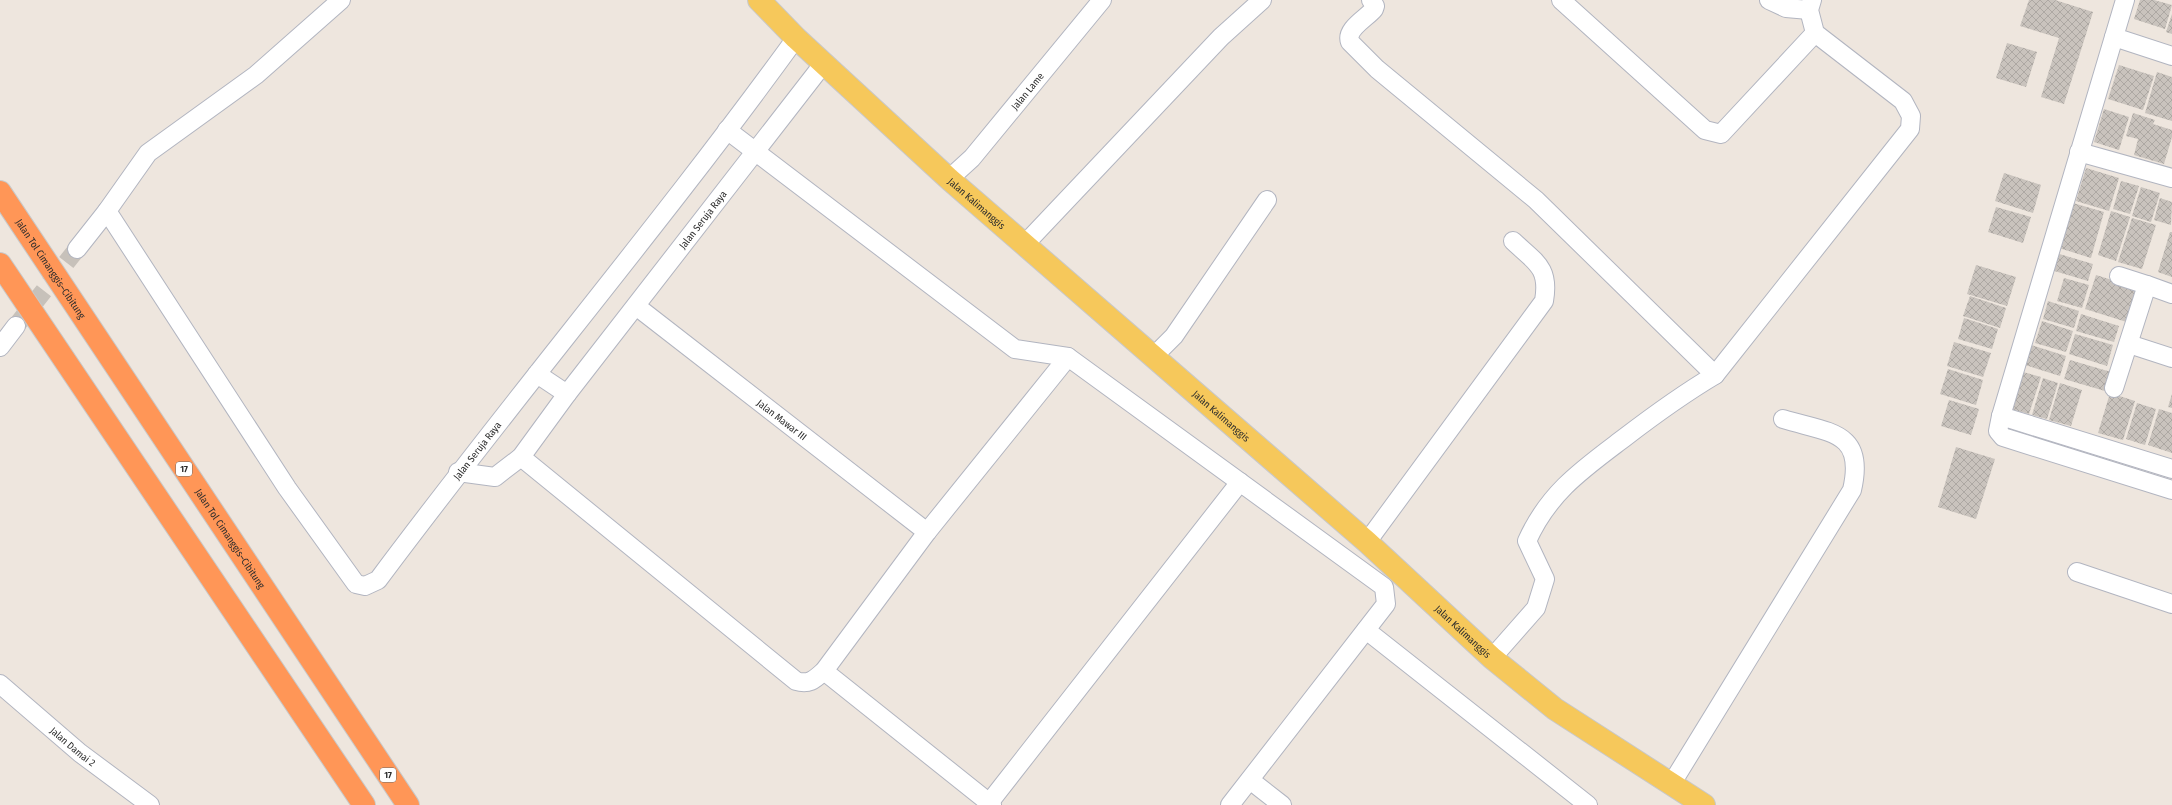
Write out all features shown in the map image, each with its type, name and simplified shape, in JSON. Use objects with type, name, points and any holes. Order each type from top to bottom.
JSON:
[{"type":"highway","name":"Jalan Tol Cimanggis–Cibitung","points":[[0,192],[408,805]]},
{"type":"highway","points":[[0,264],[364,805]]},
{"type":"highway","points":[[367,745],[416,805]]},
{"type":"highway","points":[[335,761],[358,805]]},
{"type":"main road","name":"Jalan Kalimanggis","points":[[759,0],[796,38],[949,179],[1367,542],[1492,658],[1555,709],[1704,805]]},
{"type":"street","points":[[77,249],[107,211],[148,153],[256,75],[341,0]]},
{"type":"street","name":"Jalan Lame","points":[[949,179],[972,158],[1102,0]]},
{"type":"street","points":[[1025,244],[1221,37],[1262,0]]},
{"type":"street","points":[[1371,0],[1375,6],[1374,9],[1350,32],[1348,37],[1350,42],[1377,69],[1536,200],[1715,375]]},
{"type":"street","points":[[1561,0],[1705,130],[1721,134],[1815,33]]},
{"type":"street","points":[[1492,658],[1536,608],[1545,579],[1527,541],[1536,519],[1570,479],[1678,397],[1715,375],[1910,129],[1911,116],[1902,101],[1815,33],[1810,5],[1786,8],[1769,0]]},
{"type":"street","points":[[2125,0],[1998,430],[2003,437],[2172,490]]},
{"type":"street","points":[[2114,37],[2172,56]]},
{"type":"street","name":"Jalan Seruja Raya","points":[[458,472],[537,374],[727,130],[796,38]]},
{"type":"street","name":"Jalan Seruja Raya","points":[[458,472],[495,476],[521,457],[567,394],[824,64]]},
{"type":"street","points":[[727,130],[1015,349],[1068,357],[1384,587],[1386,604],[1230,805]]},
{"type":"street","points":[[2079,152],[2172,178]]},
{"type":"street","points":[[1154,356],[1174,336],[1267,200]]},
{"type":"street","points":[[107,211],[288,488],[356,584],[365,586],[378,580],[458,472]]},
{"type":"street","points":[[1367,542],[1544,301],[1547,287],[1544,272],[1513,241]]},
{"type":"street","points":[[2119,276],[2172,294]]},
{"type":"street","points":[[2114,388],[2147,285]]},
{"type":"street","name":"Jalan Mawar III","points":[[636,306],[927,532]]},
{"type":"street","points":[[0,347],[16,326]]},
{"type":"street","points":[[2129,344],[2172,358]]},
{"type":"street","points":[[521,457],[796,681],[804,684],[813,681],[824,671],[927,532],[1068,357]]},
{"type":"street","points":[[537,374],[567,394]]},
{"type":"street","points":[[2001,416],[2172,469]]},
{"type":"street","points":[[1672,783],[1852,490],[1856,473],[1856,458],[1853,449],[1844,440],[1783,419]]},
{"type":"street","points":[[824,671],[990,804],[1240,482]]},
{"type":"street","points":[[2077,572],[2172,604]]},
{"type":"street","points":[[1366,630],[1588,805]]},
{"type":"street","name":"Jalan Damai 2","points":[[0,684],[80,753],[150,805]]},
{"type":"street","points":[[1250,780],[1282,805]]},
{"type":"building","points":[[2029,0],[2055,0],[2093,12],[2064,104],[2041,97],[2059,38],[2020,26]]},
{"type":"building","points":[[2140,0],[2154,0],[2172,5],[2165,29],[2134,19]]},
{"type":"building","points":[[2172,14],[2172,34],[2166,32]]},
{"type":"building","points":[[2007,43],[2037,52],[2026,87],[1996,78]]},
{"type":"building","points":[[2119,65],[2154,76],[2143,110],[2108,99]]},
{"type":"building","points":[[2157,72],[2172,77],[2172,121],[2145,113]]},
{"type":"building","points":[[2104,109],[2129,117],[2119,150],[2094,142]]},
{"type":"building","points":[[2133,113],[2155,120],[2153,124],[2172,130],[2172,137],[2164,164],[2134,155],[2138,139],[2126,136]]},
{"type":"building","points":[[2086,168],[2119,178],[2109,211],[2076,201]]},
{"type":"building","points":[[2004,173],[2041,185],[2033,213],[1995,201]]},
{"type":"building","points":[[2121,181],[2139,186],[2130,214],[2113,209]]},
{"type":"building","points":[[2141,187],[2160,193],[2151,222],[2132,216]]},
{"type":"building","points":[[2160,198],[2172,202],[2171,225],[2154,220]]},
{"type":"building","points":[[2073,203],[2104,212],[2091,258],[2059,248]]},
{"type":"building","points":[[1996,207],[2031,217],[2023,243],[1988,232]]},
{"type":"building","points":[[2111,211],[2130,217],[2116,261],[2098,255]]},
{"type":"building","points":[[2132,218],[2156,225],[2142,269],[2118,262]]},
{"type":"building","points":[[2170,232],[2172,232],[2172,277],[2158,272]]},
{"type":"building","points":[[2056,253],[2093,264],[2088,281],[2051,270]]},
{"type":"building","points":[[1976,265],[2016,277],[2007,306],[1967,294]]},
{"type":"building","points":[[2096,275],[2144,290],[2133,324],[2085,309]]},
{"type":"building","points":[[2064,278],[2089,285],[2082,308],[2057,301]]},
{"type":"building","points":[[1970,296],[2006,308],[2000,328],[1963,316]]},
{"type":"building","points":[[2048,301],[2079,311],[2074,328],[2043,319]]},
{"type":"building","points":[[2081,314],[2119,326],[2114,342],[2076,331]]},
{"type":"building","points":[[1964,318],[1998,329],[1992,349],[1958,339]]},
{"type":"building","points":[[2042,321],[2073,331],[2066,352],[2035,343]]},
{"type":"building","points":[[2075,334],[2113,345],[2107,366],[2069,354]]},
{"type":"building","points":[[1954,342],[1991,353],[1983,377],[1947,366]]},
{"type":"building","points":[[2031,345],[2066,356],[2060,376],[2025,365]]},
{"type":"building","points":[[2070,360],[2111,372],[2105,391],[2064,379]]},
{"type":"building","points":[[1948,369],[1983,380],[1976,405],[1940,394]]},
{"type":"building","points":[[2023,372],[2041,377],[2029,414],[2011,409]]},
{"type":"building","points":[[2043,378],[2058,383],[2047,419],[2032,415]]},
{"type":"building","points":[[2060,383],[2082,390],[2071,426],[2049,420]]},
{"type":"building","points":[[2110,393],[2135,401],[2123,440],[2098,433]]},
{"type":"building","points":[[2172,394],[2172,408],[2168,407]]},
{"type":"building","points":[[1949,400],[1979,409],[1971,435],[1941,426]]},
{"type":"building","points":[[2137,403],[2156,409],[2145,445],[2126,439]]},
{"type":"building","points":[[2159,409],[2172,413],[2172,453],[2148,445]]},
{"type":"building","points":[[1956,447],[1995,459],[1976,519],[1938,507]]},
{"type":"tunnel","points":[[16,326],[77,249]]}]
